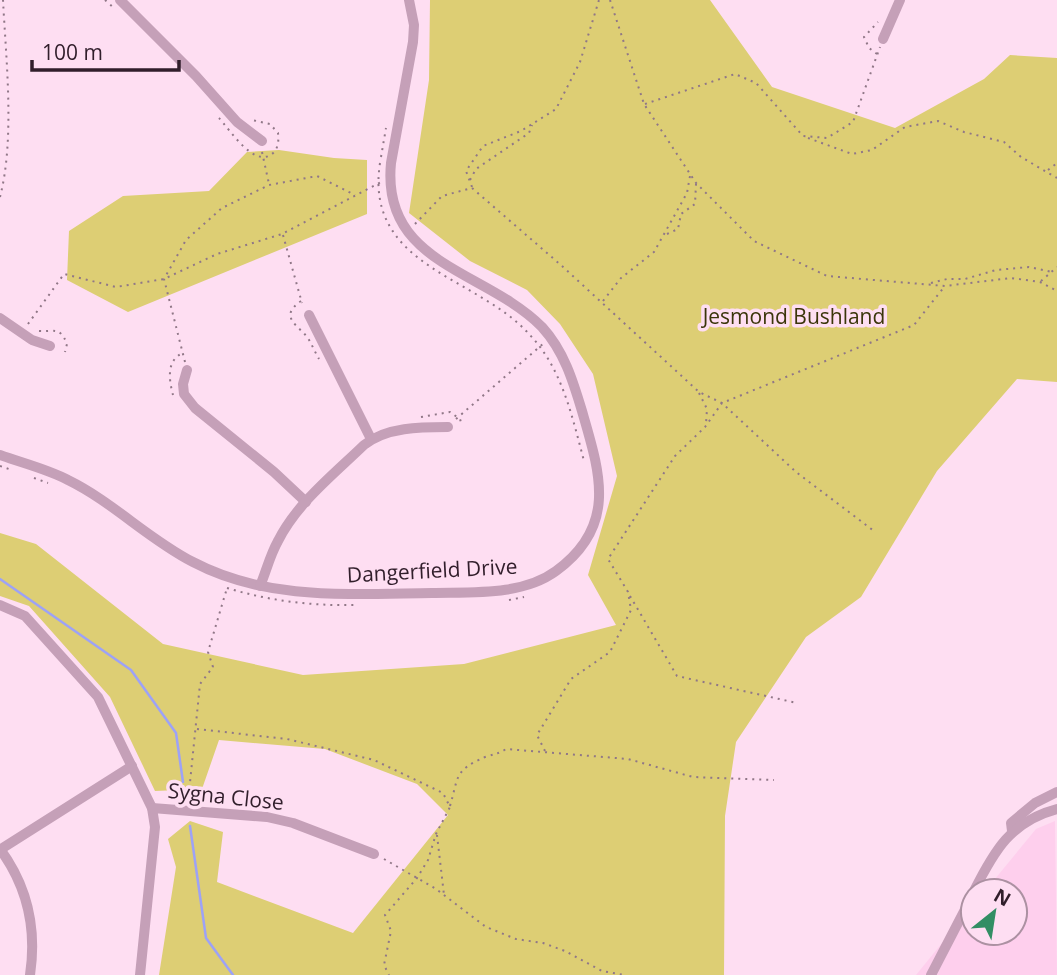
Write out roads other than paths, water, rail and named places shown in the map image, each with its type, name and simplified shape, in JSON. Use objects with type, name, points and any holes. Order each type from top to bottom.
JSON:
[{"type":"street","name":"Dangerfield Drive","points":[[0,455],[67,479],[105,502],[166,547],[194,563],[260,586],[290,593],[504,589],[538,581],[567,563],[588,536],[599,505],[600,489],[597,461],[570,372],[551,339],[518,306],[437,260],[407,233],[384,180],[413,42],[414,25],[409,0]]},
{"type":"street","points":[[883,39],[900,0]]},
{"type":"street","points":[[117,4],[196,76],[237,122],[262,141]]},
{"type":"street","points":[[309,315],[371,439]]},
{"type":"street","points":[[0,318],[32,340],[50,346]]},
{"type":"street","points":[[187,370],[183,384],[184,394],[195,408],[274,472],[306,502]]},
{"type":"street","points":[[260,586],[277,541],[306,502],[371,439],[397,431],[448,427]]},
{"type":"street","points":[[0,606],[24,616],[92,689],[103,705],[152,808],[155,827],[140,975]]},
{"type":"street","points":[[30,975],[33,954],[28,902],[19,879],[0,849],[132,766]]},
{"type":"street","points":[[1012,831],[1011,823],[1019,815],[1057,792]]},
{"type":"street","name":"Sygna Close","points":[[152,808],[267,817],[293,823],[374,854]]},
{"type":"street","points":[[982,877],[996,851],[1012,831],[1040,815],[1057,810]]},
{"type":"street","points":[[931,975],[959,921]]},
{"type":"waterway","points":[[0,579],[131,670],[176,733],[183,782]]},
{"type":"waterway","points":[[190,826],[206,938],[233,975]]},
{"type":"park label","name":"Jesmond Bushland","points":[[794,316]]}]
